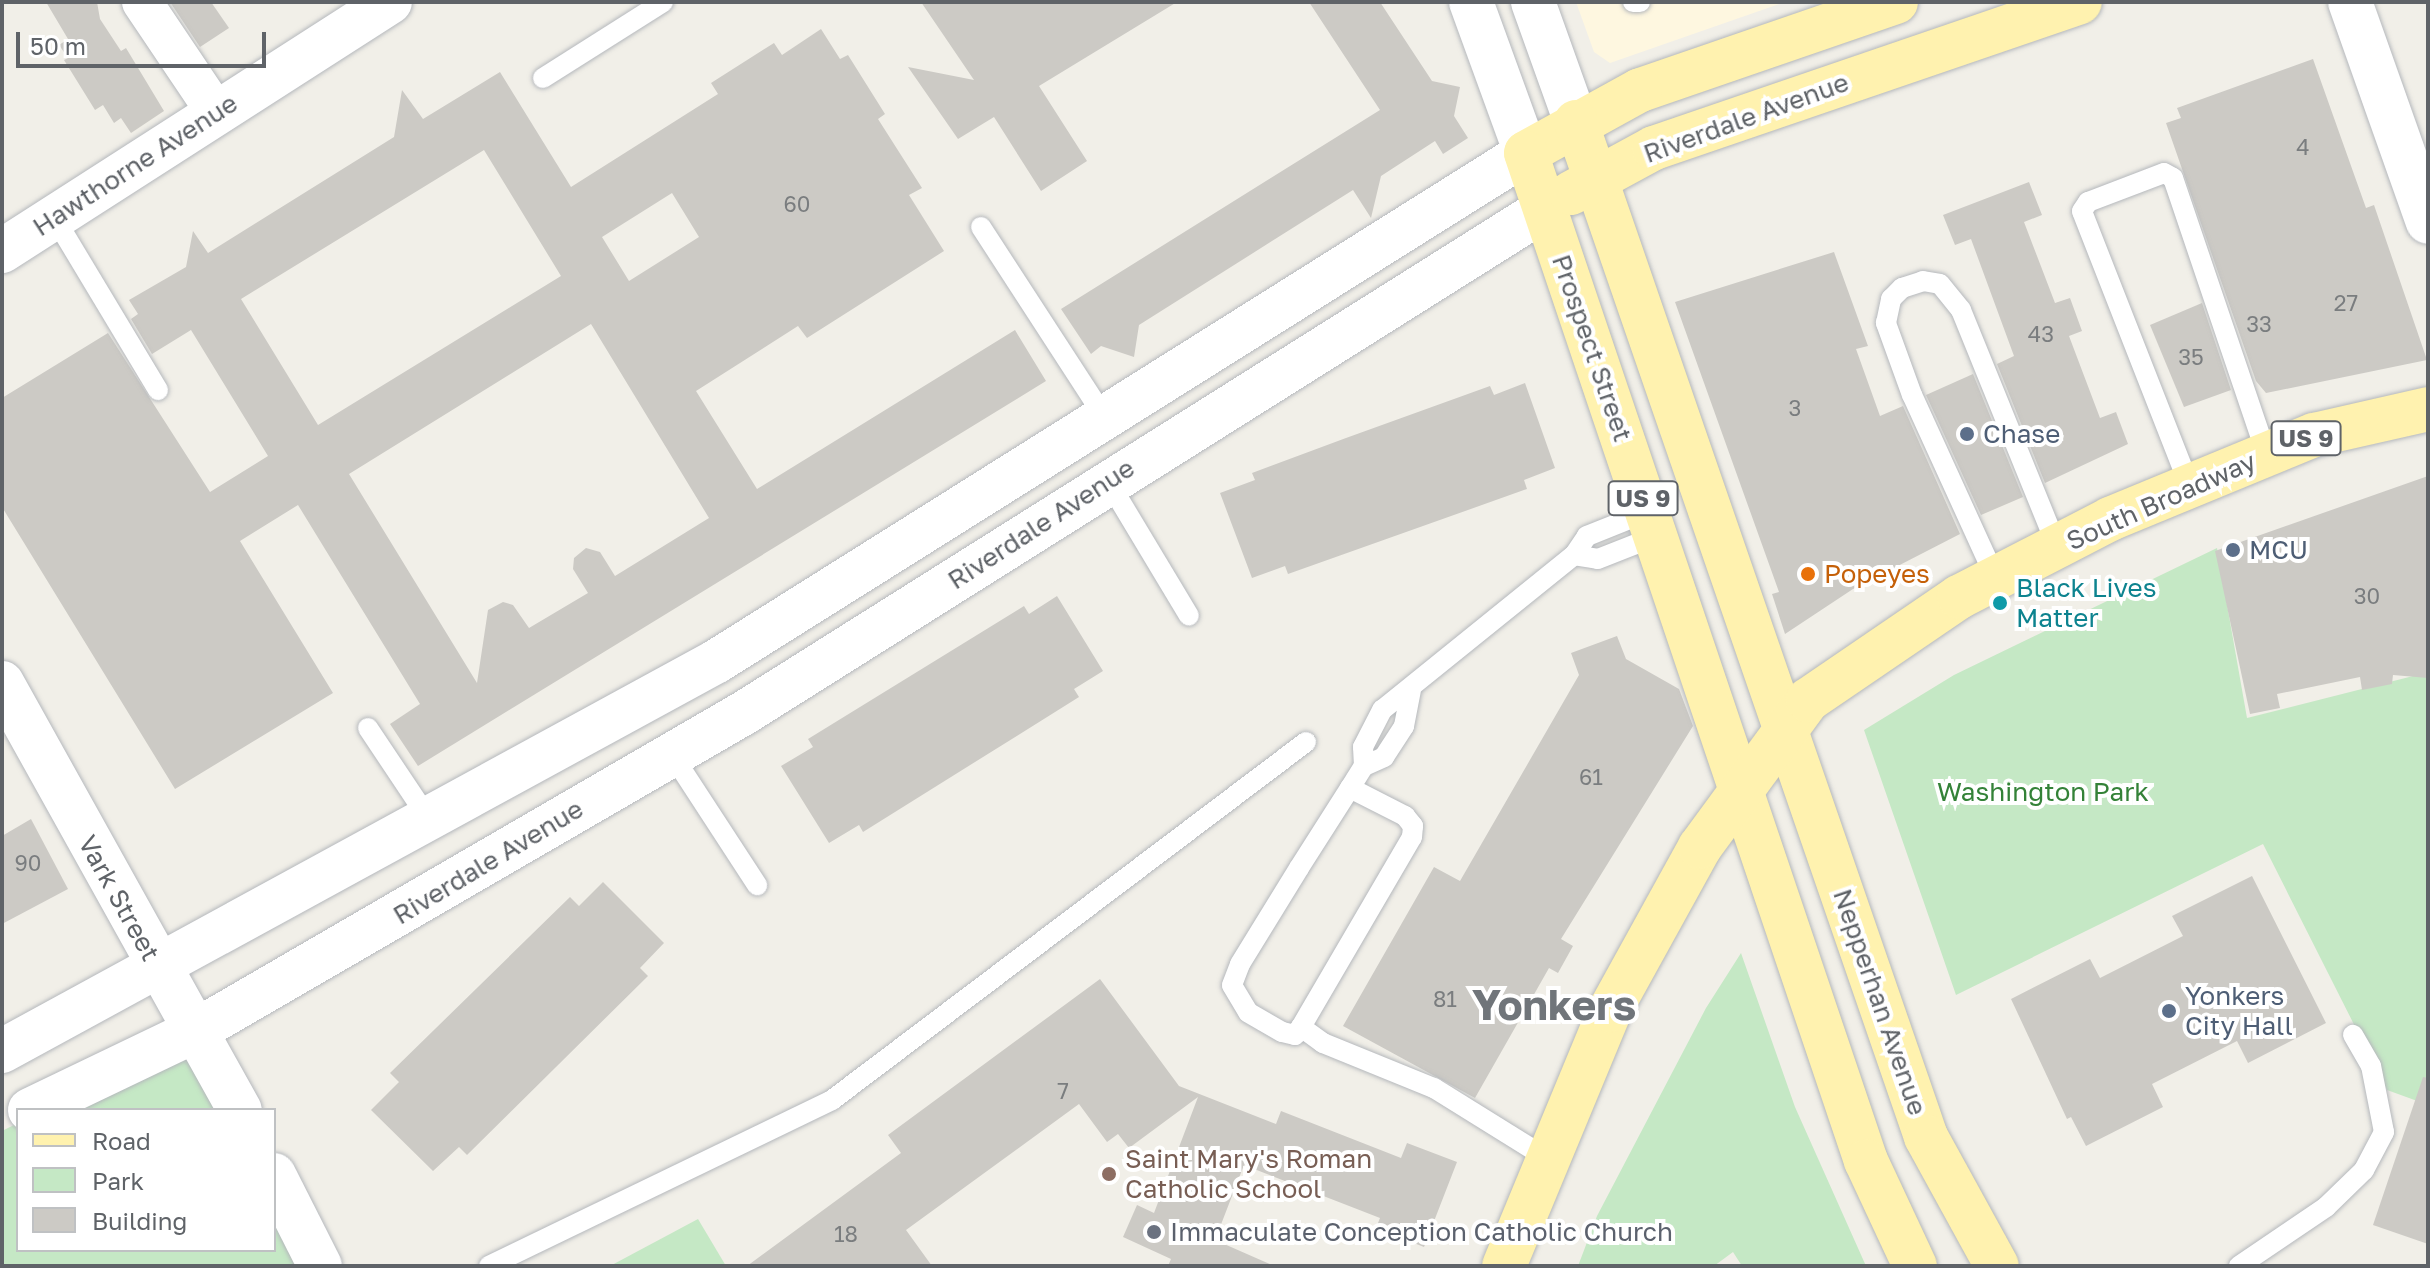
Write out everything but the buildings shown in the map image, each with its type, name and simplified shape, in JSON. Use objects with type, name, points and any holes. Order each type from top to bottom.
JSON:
[{"type":"main road","name":"Hawthorne Avenue","points":[[2,251],[390,2]]},
{"type":"main road","name":"Prospect Street","points":[[1471,2],[1526,153],[1741,786]]},
{"type":"main road","points":[[1533,2],[1785,727]]},
{"type":"main road","points":[[2,1051],[717,661],[1103,415],[1576,122],[1640,90],[1896,2]]},
{"type":"main road","name":"Riverdale Avenue","points":[[34,1108],[199,1029],[744,713],[1108,481],[1595,178],[1654,148],[2080,2]]},
{"type":"main road","points":[[2350,2],[2419,167],[2428,222]]},
{"type":"main road","name":"South Broadway","points":[[1504,1266],[1610,1010],[1700,847],[1785,727],[1834,679],[1996,579],[2057,547],[2314,435],[2428,409]]},
{"type":"main road","name":"Vark Street","points":[[3,686],[156,966],[199,1029],[239,1108]]},
{"type":"main road","name":"Nepperhan Avenue","points":[[1785,727],[1926,1137],[1997,1266]]},
{"type":"main road","points":[[1741,786],[1866,1161],[1915,1266]]},
{"type":"main road","points":[[276,1179],[320,1266]]},
{"type":"street","points":[[142,2],[216,112]]},
{"type":"lane","points":[[543,78],[663,2]]},
{"type":"lane","points":[[1633,2],[1640,2]]},
{"type":"lane","points":[[2190,487],[2082,211],[2088,202],[2164,173],[2173,178],[2267,455]]},
{"type":"lane","points":[[54,217],[158,390]]},
{"type":"lane","points":[[981,227],[1103,415]]},
{"type":"lane","points":[[1996,579],[1912,395],[1886,323],[1891,299],[1902,288],[1923,281],[1940,284],[1957,303],[2057,547]]},
{"type":"lane","points":[[1108,481],[1189,616]]},
{"type":"lane","points":[[1350,788],[1405,816],[1413,826],[1412,837],[1295,1035],[1282,1032],[1248,1012],[1232,985],[1350,788],[1364,766],[1363,747],[1382,710],[1411,691],[1574,555],[1587,536],[1651,524]]},
{"type":"lane","points":[[368,728],[428,818]]},
{"type":"lane","points":[[489,1266],[832,1100],[1306,742]]},
{"type":"lane","points":[[671,753],[757,885]]},
{"type":"lane","points":[[1305,1020],[1323,1043],[1434,1088],[1548,1159]]},
{"type":"lane","points":[[2239,1266],[2326,1207],[2364,1170],[2384,1132],[2371,1066],[2353,1035]]},
{"type":"shaded area","points":[[1576,2],[1785,2],[1610,63],[1594,52]]},
{"type":"green space","name":"Washington Park","points":[[2217,548],[2247,718],[2425,673],[2428,678],[2428,1074],[2420,1102],[2387,1090],[2263,844],[1956,995],[1864,730],[1954,675]]},
{"type":"green space","points":[[1741,953],[1795,1107],[1866,1266],[1742,1266],[1733,1252],[1714,1266],[1578,1266],[1597,1216],[1706,1008]]},
{"type":"green space","points":[[180,1037],[217,1108],[46,1108]]},
{"type":"green space","points":[[16,1124],[16,1252],[276,1252],[276,1221],[300,1266],[2,1266],[2,1131]]},
{"type":"green space","points":[[698,1219],[726,1266],[610,1266]]},
{"type":"place","name":"Chase","points":[[1967,434]]},
{"type":"place","name":"MCU","points":[[2233,550]]},
{"type":"place","name":"Popeyes","points":[[1808,574]]},
{"type":"place","name":"Black Lives Matter","points":[[2000,603]]},
{"type":"place","name":"Yonkers City Hall","points":[[2169,1011]]},
{"type":"place","name":"Saint Mary's Roman Catholic School","points":[[1109,1174]]},
{"type":"place","name":"Immaculate Conception Catholic Church","points":[[1154,1232]]},
{"type":"district","name":"Yonkers","points":[[1554,1004]]}]
